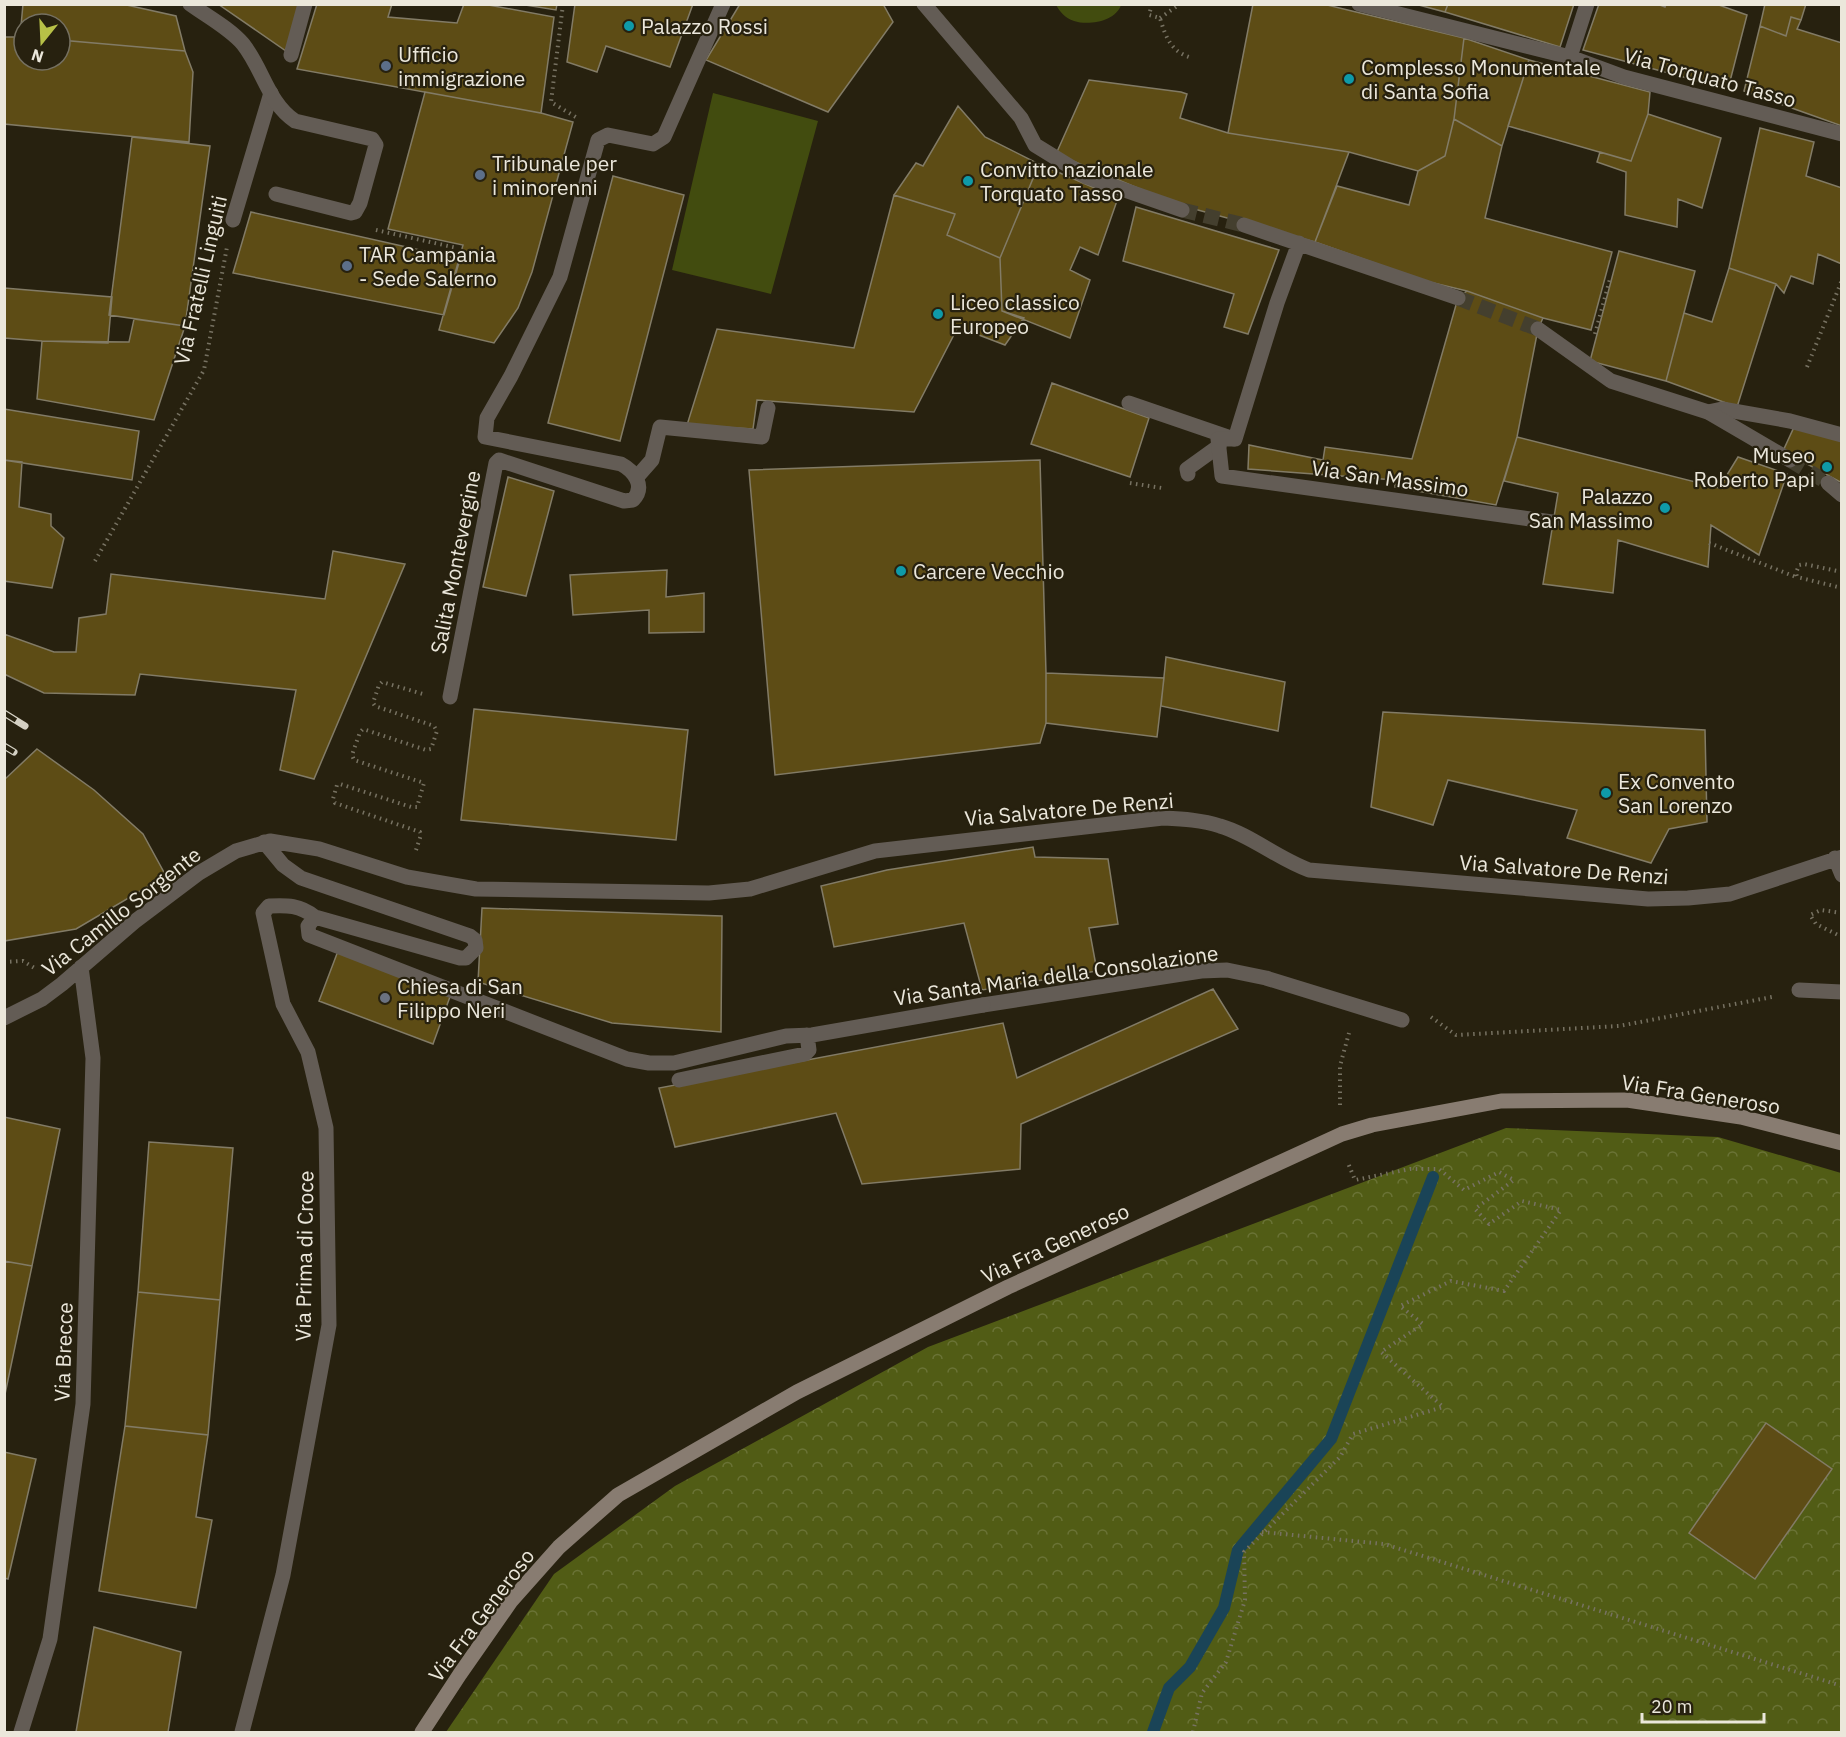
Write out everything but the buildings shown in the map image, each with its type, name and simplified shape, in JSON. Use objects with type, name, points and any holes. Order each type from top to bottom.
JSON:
[{"type":"main road","name":"Via Fra Generoso","points":[[422,1732],[511,1601],[559,1547],[618,1495],[797,1392],[1008,1287],[1342,1134],[1372,1125],[1501,1101],[1627,1100],[1741,1118],[1842,1143]]},
{"type":"street","points":[[190,4],[233,34],[244,46],[277,105],[295,121],[372,139],[376,145],[360,203],[355,212],[351,213],[276,194]]},
{"type":"street","points":[[291,55],[305,4]]},
{"type":"street","points":[[723,4],[664,137],[653,144],[608,135],[598,140],[560,277],[511,376],[487,418],[484,437],[621,464],[628,467],[637,477],[652,460],[660,427],[762,437],[768,408]]},
{"type":"street","points":[[924,4],[1021,118],[1035,145],[1087,177],[1182,210]]},
{"type":"street","name":"Via Torquato Tasso","points":[[1359,4],[1570,57],[1624,77],[1842,134]]},
{"type":"street","points":[[1570,57],[1587,4]]},
{"type":"street","name":"Via Fratelli Linguiti","points":[[233,220],[271,93]]},
{"type":"street","points":[[1244,225],[1458,298]]},
{"type":"street","points":[[1235,439],[1277,303],[1299,243]]},
{"type":"street","points":[[1538,329],[1611,381],[1708,412],[1790,460]]},
{"type":"street","points":[[1129,403],[1235,439]]},
{"type":"street","points":[[1708,412],[1722,409],[1790,421],[1842,435]]},
{"type":"street","points":[[1188,474],[1187,469],[1219,446],[1218,439],[1235,439]]},
{"type":"street","name":"Via San Massimo","points":[[1219,446],[1222,476],[1552,522]]},
{"type":"street","name":"Salita Montevergine","points":[[450,697],[496,463],[499,460],[624,501],[636,497],[639,491],[637,477]]},
{"type":"street","points":[[1828,483],[1842,495]]},
{"type":"street","name":"Via Salvatore De Renzi","points":[[511,890],[709,893],[750,889],[875,851],[1163,818],[1221,826],[1292,864],[1309,870],[1648,899],[1730,894],[1838,858],[1842,875]]},
{"type":"street","name":"Via Camillo Sorgente","points":[[4,1018],[42,999],[134,922],[199,873],[236,851],[264,842],[276,841],[319,849],[407,877],[476,889],[511,890]]},
{"type":"street","points":[[264,842],[283,865],[301,878],[470,936],[475,940],[476,948],[466,958],[460,958],[315,917]]},
{"type":"street","name":"Via Prima di Croce","points":[[242,1732],[283,1575],[329,1325],[326,1128],[308,1052],[283,1004],[263,913],[268,906],[285,905],[302,908],[315,917]]},
{"type":"street","name":"Via Santa Maria della Consolazione","points":[[315,917],[310,921],[308,931],[309,935],[318,940],[627,1059],[649,1063],[674,1063],[786,1036],[807,1035],[1200,971],[1227,970],[1291,985],[1402,1020]]},
{"type":"street","name":"Via Brecce","points":[[21,1732],[51,1639],[83,1404],[93,1058],[81,967]]},
{"type":"street","points":[[1799,990],[1842,992]]},
{"type":"street","points":[[679,1080],[805,1054],[809,1050],[807,1035]]},
{"type":"path","points":[[551,102],[563,4]]},
{"type":"path","points":[[1152,4],[1149,15],[1160,18]]},
{"type":"path","points":[[1160,18],[1180,4]]},
{"type":"path","points":[[1160,18],[1165,35],[1172,46],[1184,56],[1192,58]]},
{"type":"path","points":[[355,212],[359,222],[368,228],[458,248]]},
{"type":"path","name":"Via Fratelli Linguiti","points":[[95,561],[204,370],[233,220]]},
{"type":"path","points":[[1594,337],[1610,279]]},
{"type":"path","points":[[1807,367],[1842,280]]},
{"type":"path","points":[[1709,543],[1797,577],[1842,588]]},
{"type":"path","points":[[1797,577],[1799,565],[1804,564],[1842,572]]},
{"type":"path","points":[[407,877],[421,833],[335,803],[333,797],[337,785],[343,784],[417,807],[424,783],[354,760],[352,753],[363,729],[426,750],[432,747],[436,731],[434,726],[374,705],[380,683],[447,700],[450,697]]},
{"type":"path","points":[[1842,914],[1821,910],[1810,915],[1816,924],[1842,937]]},
{"type":"path","points":[[1428,1015],[1456,1035],[1619,1026],[1799,990]]},
{"type":"path","points":[[1193,1732],[1202,1693],[1226,1662],[1245,1600],[1244,1552],[1340,1457],[1353,1434],[1443,1407],[1381,1352],[1423,1324],[1400,1306],[1451,1281],[1504,1291],[1561,1210],[1521,1201],[1489,1224],[1475,1209],[1514,1180],[1499,1172],[1464,1190],[1439,1169],[1410,1169],[1355,1180],[1350,1171]]},
{"type":"path","points":[[1262,1532],[1384,1544],[1842,1686]]},
{"type":"green space","points":[[1056,5],[1121,5],[1114,15],[1101,21],[1087,23],[1068,18]]},
{"type":"green space","points":[[713,93],[818,121],[771,294],[672,270]]},
{"type":"green space","points":[[1506,1128],[1718,1137],[1841,1173],[1841,1732],[446,1732],[554,1574],[675,1486],[928,1347]]},
{"type":"waterway","points":[[1153,1732],[1169,1688],[1190,1667],[1224,1608],[1238,1550],[1331,1439],[1433,1177]]},
{"type":"tunnel","points":[[1182,210],[1244,225]]},
{"type":"tunnel","points":[[1458,298],[1538,329]]},
{"type":"tunnel","points":[[1790,460],[1828,483]]},
{"type":"railway","points":[[4,713],[25,726]]},
{"type":"railway","points":[[4,746],[14,752]]},
{"type":"place","name":"Palazzo Rossi","points":[[629,26]]},
{"type":"place","name":"Ufficio immigrazione","points":[[386,66]]},
{"type":"place","name":"Complesso Monumentale di Santa Sofia","points":[[1349,79]]},
{"type":"place","name":"Tribunale per i minorenni","points":[[480,175]]},
{"type":"place","name":"Convitto nazionale Torquato Tasso","points":[[968,181]]},
{"type":"place","name":"TAR Campania - Sede Salerno","points":[[347,266]]},
{"type":"place","name":"Liceo classico Europeo","points":[[938,314]]},
{"type":"place","name":"Museo Roberto Papi","points":[[1827,467]]},
{"type":"place","name":"Palazzo San Massimo","points":[[1665,508]]},
{"type":"place","name":"Carcere Vecchio","points":[[901,571]]},
{"type":"place","name":"Ex Convento San Lorenzo","points":[[1606,793]]},
{"type":"place","name":"Chiesa di San Filippo Neri","points":[[385,998]]}]
